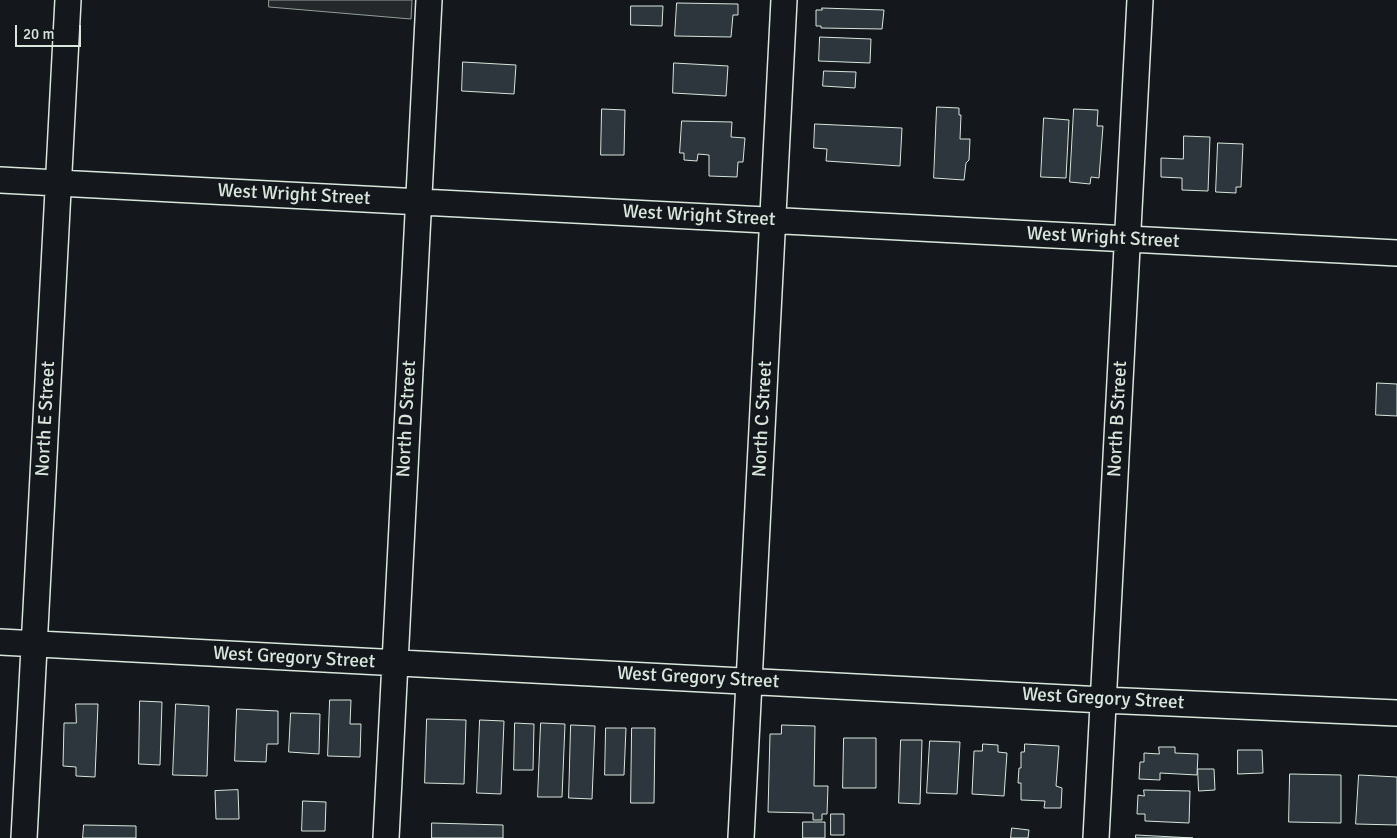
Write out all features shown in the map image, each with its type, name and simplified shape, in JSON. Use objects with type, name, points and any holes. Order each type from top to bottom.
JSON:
[{"type":"street","name":"North E Street","points":[[24,838],[68,0]]},
{"type":"street","name":"North D Street","points":[[386,838],[429,0]]},
{"type":"street","name":"North C Street","points":[[741,838],[784,0]]},
{"type":"street","name":"North B Street","points":[[1096,838],[1140,0]]},
{"type":"street","name":"West Wright Street","points":[[0,180],[1397,253]]},
{"type":"street","name":"West Gregory Street","points":[[0,642],[1103,700],[1397,713]]},
{"type":"shaded area","points":[[269,0],[412,0],[411,19],[269,7]]},
{"type":"building","points":[[677,3],[738,4],[738,15],[733,15],[731,37],[675,36]]},
{"type":"building","points":[[631,6],[663,6],[662,26],[631,25]]},
{"type":"building","points":[[822,8],[884,10],[882,29],[821,28],[821,26],[816,26],[816,10],[822,10]]},
{"type":"building","points":[[820,37],[871,39],[870,63],[819,61]]},
{"type":"building","points":[[463,62],[516,65],[514,94],[462,91]]},
{"type":"building","points":[[674,63],[728,66],[726,96],[673,93]]},
{"type":"building","points":[[824,71],[856,72],[855,88],[823,86]]},
{"type":"building","points":[[937,107],[959,108],[959,115],[961,115],[960,139],[970,139],[969,160],[966,163],[964,180],[934,178]]},
{"type":"building","points":[[602,109],[625,110],[624,155],[601,155]]},
{"type":"building","points":[[1074,109],[1098,110],[1097,126],[1103,126],[1099,178],[1091,177],[1090,184],[1070,182]]},
{"type":"building","points":[[1044,118],[1069,120],[1066,178],[1041,177]]},
{"type":"building","points":[[682,121],[732,122],[731,137],[745,138],[743,162],[738,162],[737,177],[709,176],[709,155],[698,154],[697,161],[684,160],[684,153],[680,153]]},
{"type":"building","points":[[815,124],[902,128],[900,166],[826,161],[827,149],[814,148]]},
{"type":"building","points":[[1184,136],[1210,137],[1208,191],[1182,190],[1182,178],[1161,177],[1161,158],[1183,159]]},
{"type":"building","points":[[1218,143],[1243,144],[1241,187],[1236,187],[1236,193],[1216,192]]},
{"type":"building","points":[[1377,383],[1397,384],[1397,416],[1376,415]]},
{"type":"building","points":[[330,700],[351,700],[350,724],[361,724],[360,757],[328,756]]},
{"type":"building","points":[[140,701],[162,702],[160,765],[139,764]]},
{"type":"building","points":[[76,704],[98,704],[95,777],[76,776],[76,767],[63,766],[64,723],[76,723]]},
{"type":"building","points":[[176,704],[209,706],[207,776],[173,775]]},
{"type":"building","points":[[237,709],[278,711],[278,744],[267,744],[266,762],[235,761]]},
{"type":"building","points":[[291,713],[320,714],[319,754],[289,752]]},
{"type":"building","points":[[427,719],[466,720],[464,784],[425,783]]},
{"type":"building","points":[[480,720],[504,721],[501,794],[477,793]]},
{"type":"building","points":[[515,723],[534,724],[533,770],[514,770]]},
{"type":"building","points":[[541,723],[565,724],[562,797],[538,797]]},
{"type":"building","points":[[571,725],[595,726],[592,799],[569,798]]},
{"type":"building","points":[[782,725],[815,726],[814,786],[828,786],[827,814],[822,814],[822,820],[813,820],[813,813],[768,812],[770,734],[781,734]]},
{"type":"building","points":[[606,728],[626,728],[624,775],[605,775]]},
{"type":"building","points":[[632,728],[655,728],[654,803],[631,803]]},
{"type":"building","points":[[844,738],[876,738],[876,788],[843,788]]},
{"type":"building","points":[[901,740],[922,740],[920,804],[899,803]]},
{"type":"building","points":[[930,741],[960,742],[957,794],[927,793]]},
{"type":"building","points":[[983,744],[998,745],[998,752],[1007,753],[1004,796],[972,794],[974,751],[982,751]]},
{"type":"building","points":[[1025,744],[1059,746],[1056,786],[1062,788],[1061,808],[1044,808],[1045,801],[1021,800],[1021,783],[1018,783],[1019,768],[1021,768],[1021,752],[1024,752]]},
{"type":"building","points":[[1159,747],[1175,747],[1175,753],[1198,754],[1197,775],[1160,773],[1160,780],[1139,779],[1140,762],[1144,762],[1144,753],[1159,754]]},
{"type":"building","points":[[1238,750],[1262,750],[1263,773],[1238,774]]},
{"type":"building","points":[[1198,769],[1214,769],[1215,790],[1199,791]]},
{"type":"building","points":[[1290,774],[1341,775],[1341,823],[1289,822]]},
{"type":"building","points":[[1359,775],[1397,777],[1397,825],[1356,824]]},
{"type":"building","points":[[238,790],[239,819],[216,819],[215,791]]},
{"type":"building","points":[[1144,790],[1190,791],[1189,823],[1145,821],[1145,814],[1137,814],[1138,795],[1144,796]]},
{"type":"building","points":[[303,801],[326,802],[325,831],[302,831]]},
{"type":"building","points":[[831,814],[844,814],[844,835],[831,835]]},
{"type":"building","points":[[803,822],[825,822],[825,838],[803,838]]},
{"type":"building","points":[[432,823],[503,825],[503,838],[432,838]]},
{"type":"building","points":[[84,825],[136,826],[136,838],[83,838]]},
{"type":"building","points":[[1012,828],[1029,830],[1028,838],[1011,838]]},
{"type":"building","points":[[1136,835],[1193,838],[1136,838]]}]
